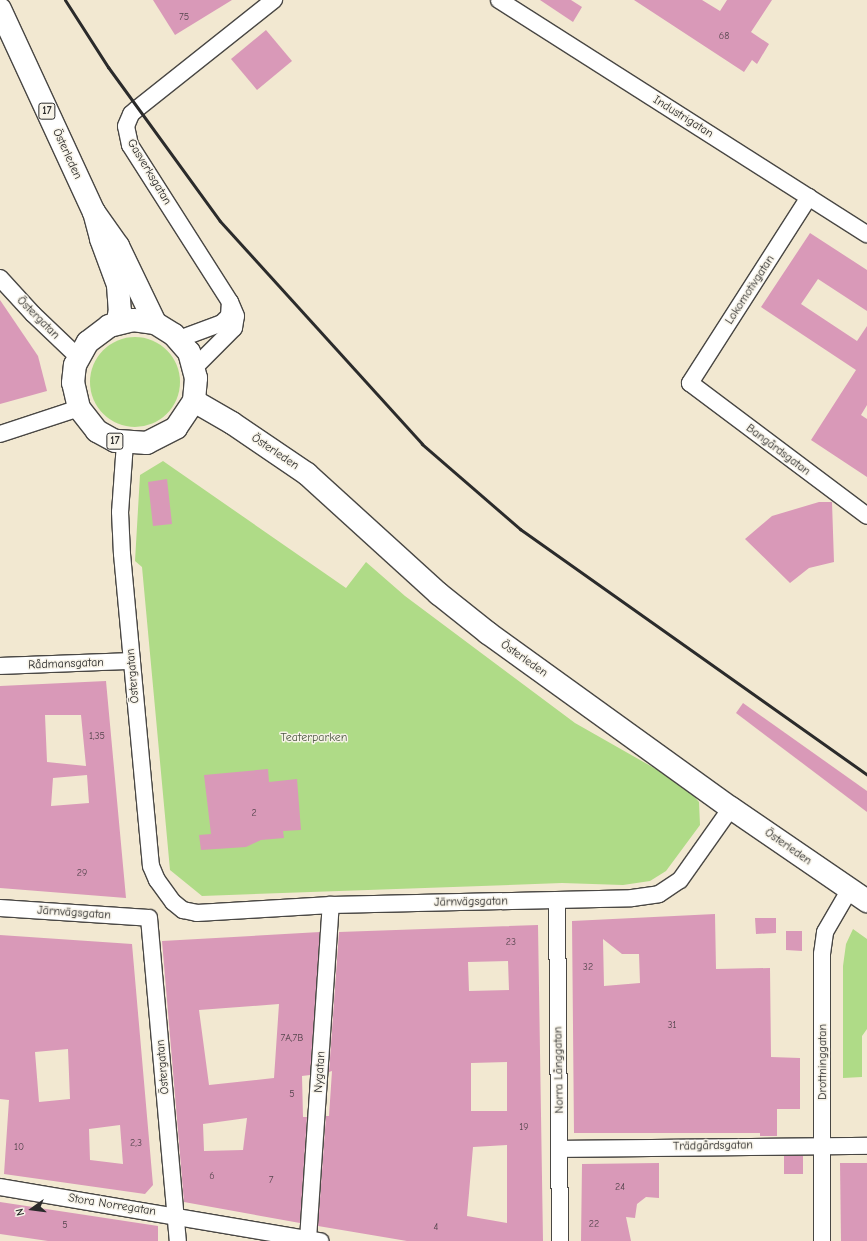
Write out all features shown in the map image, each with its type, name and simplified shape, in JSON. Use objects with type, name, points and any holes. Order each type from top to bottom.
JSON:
[{"type":"main road","name":"Österleden","points":[[0,9],[94,212],[101,239],[118,285],[120,303],[117,323]]},
{"type":"main road","name":"Österleden","points":[[94,212],[110,233],[155,323]]},
{"type":"main road","name":"Österleden","points":[[133,320],[155,323],[179,339],[189,352],[195,367],[196,390],[194,401],[183,420],[167,435],[147,443],[125,443],[97,431],[79,408],[73,383],[78,357],[94,336],[117,323],[133,320]]},
{"type":"main road","name":"Österleden","points":[[194,401],[232,423],[307,474],[428,584],[482,628],[731,808],[858,895]]},
{"type":"street","name":"Gasverksgatan","points":[[195,367],[234,328],[236,316],[230,302],[130,145],[126,126],[131,114],[138,108],[274,0]]},
{"type":"street","name":"Industrigatan","points":[[499,0],[867,234]]},
{"type":"street","name":"Lokomotivgatan","points":[[690,383],[809,197]]},
{"type":"street","name":"Östergatan","points":[[0,278],[33,314],[78,357]]},
{"type":"street","points":[[179,339],[222,323],[229,316],[230,302]]},
{"type":"street","name":"Bangårdsgatan","points":[[690,383],[867,516]]},
{"type":"street","points":[[0,434],[79,408]]},
{"type":"street","name":"Östergatan","points":[[125,443],[120,512],[151,866],[157,880],[173,902]]},
{"type":"street","name":"Rådmansgatan","points":[[0,666],[132,661]]},
{"type":"street","name":"Järnvägsgatan","points":[[173,902],[183,910],[197,913],[331,905],[632,898],[659,894],[680,880],[731,808]]},
{"type":"street","name":"Drottninggatan","points":[[822,1241],[822,954],[825,932],[858,895]]},
{"type":"street","name":"Norra Långgatan","points":[[557,900],[560,1241]]},
{"type":"street","name":"Nygatan","points":[[314,1240],[331,905]]},
{"type":"street","name":"Järnvägsgatan","points":[[0,908],[149,918]]},
{"type":"street","name":"Östergatan","points":[[149,918],[177,1215],[178,1241]]},
{"type":"street","name":"Trädgårdsgatan","points":[[560,1149],[867,1146]]},
{"type":"street","name":"Stora Norregatan","points":[[0,1187],[118,1205],[314,1240]]},
{"type":"green space","points":[[135,337],[152,340],[167,350],[177,365],[180,382],[177,399],[167,414],[152,424],[135,427],[118,424],[103,414],[93,399],[90,382],[93,365],[103,350],[118,340]]},
{"type":"green space","name":"Teaterparken","points":[[163,461],[346,588],[366,562],[405,596],[575,723],[684,785],[699,802],[700,825],[666,871],[650,881],[623,885],[562,883],[202,896],[170,870],[142,567],[135,561],[140,475]]},
{"type":"green space","points":[[853,929],[867,939],[867,1029],[862,1036],[862,1077],[843,1078],[843,966],[846,944]]},
{"type":"building","points":[[153,0],[232,0],[175,35]]},
{"type":"building","points":[[540,0],[571,0],[582,7],[573,22]]},
{"type":"building","points":[[634,0],[702,0],[720,11],[727,0],[772,0],[751,32],[769,44],[757,64],[752,60],[744,72]]},
{"type":"building","points":[[266,30],[292,61],[257,90],[231,59]]},
{"type":"building","points":[[810,233],[867,270],[867,311],[818,279],[801,304],[857,341],[867,326],[867,405],[861,415],[867,419],[867,477],[811,440],[856,370],[761,307]]},
{"type":"building","points":[[0,300],[38,356],[47,391],[0,404]]},
{"type":"building","points":[[167,479],[172,524],[153,526],[148,482]]},
{"type":"building","points":[[819,502],[832,502],[834,562],[809,568],[790,583],[745,539],[772,516]]},
{"type":"building","points":[[106,681],[126,898],[0,888],[0,686]],"holes":[[[45,715],[81,715],[86,766],[47,762]],[[87,775],[89,803],[51,806],[53,778]]]},
{"type":"building","points":[[743,703],[867,791],[867,812],[736,713]]},
{"type":"building","points":[[268,769],[269,782],[297,779],[301,830],[283,831],[284,838],[261,840],[246,847],[201,850],[199,835],[211,834],[204,775]]},
{"type":"building","points":[[715,914],[716,969],[770,968],[771,1057],[800,1058],[800,1109],[777,1109],[777,1136],[760,1136],[760,1133],[574,1133],[572,921]],"holes":[[[603,939],[622,954],[639,954],[640,983],[604,986]]]},
{"type":"building","points":[[755,918],[776,918],[776,933],[756,934]]},
{"type":"building","points":[[538,925],[543,1241],[407,1241],[318,1226],[326,1116],[329,1116],[332,1071],[329,1072],[339,932]],"holes":[[[508,961],[509,990],[469,991],[468,962]],[[507,1062],[507,1111],[471,1111],[471,1063]],[[507,1145],[507,1223],[467,1216],[473,1147]]]},
{"type":"building","points":[[786,931],[802,931],[802,951],[786,950]]},
{"type":"building","points":[[320,932],[310,1075],[302,1076],[303,1117],[307,1117],[300,1223],[184,1202],[162,941]],"holes":[[[279,1004],[274,1078],[209,1085],[199,1010]],[[247,1118],[243,1150],[204,1151],[203,1124]]]},
{"type":"building","points":[[0,935],[132,944],[153,1185],[145,1194],[4,1174],[9,1100],[0,1099]],"holes":[[[68,1049],[70,1099],[39,1102],[35,1052]],[[120,1125],[123,1164],[90,1160],[89,1129]]]},
{"type":"building","points":[[784,1156],[803,1156],[803,1174],[784,1174]]},
{"type":"building","points":[[659,1163],[659,1198],[646,1197],[637,1204],[635,1218],[626,1217],[631,1241],[581,1241],[582,1164]]},
{"type":"building","points":[[840,1163],[867,1163],[867,1241],[841,1241]]},
{"type":"building","points":[[0,1202],[158,1226],[158,1241],[48,1241],[0,1234]]},
{"type":"railway","points":[[65,0],[108,67],[220,221],[422,444],[520,529],[867,775]]}]
